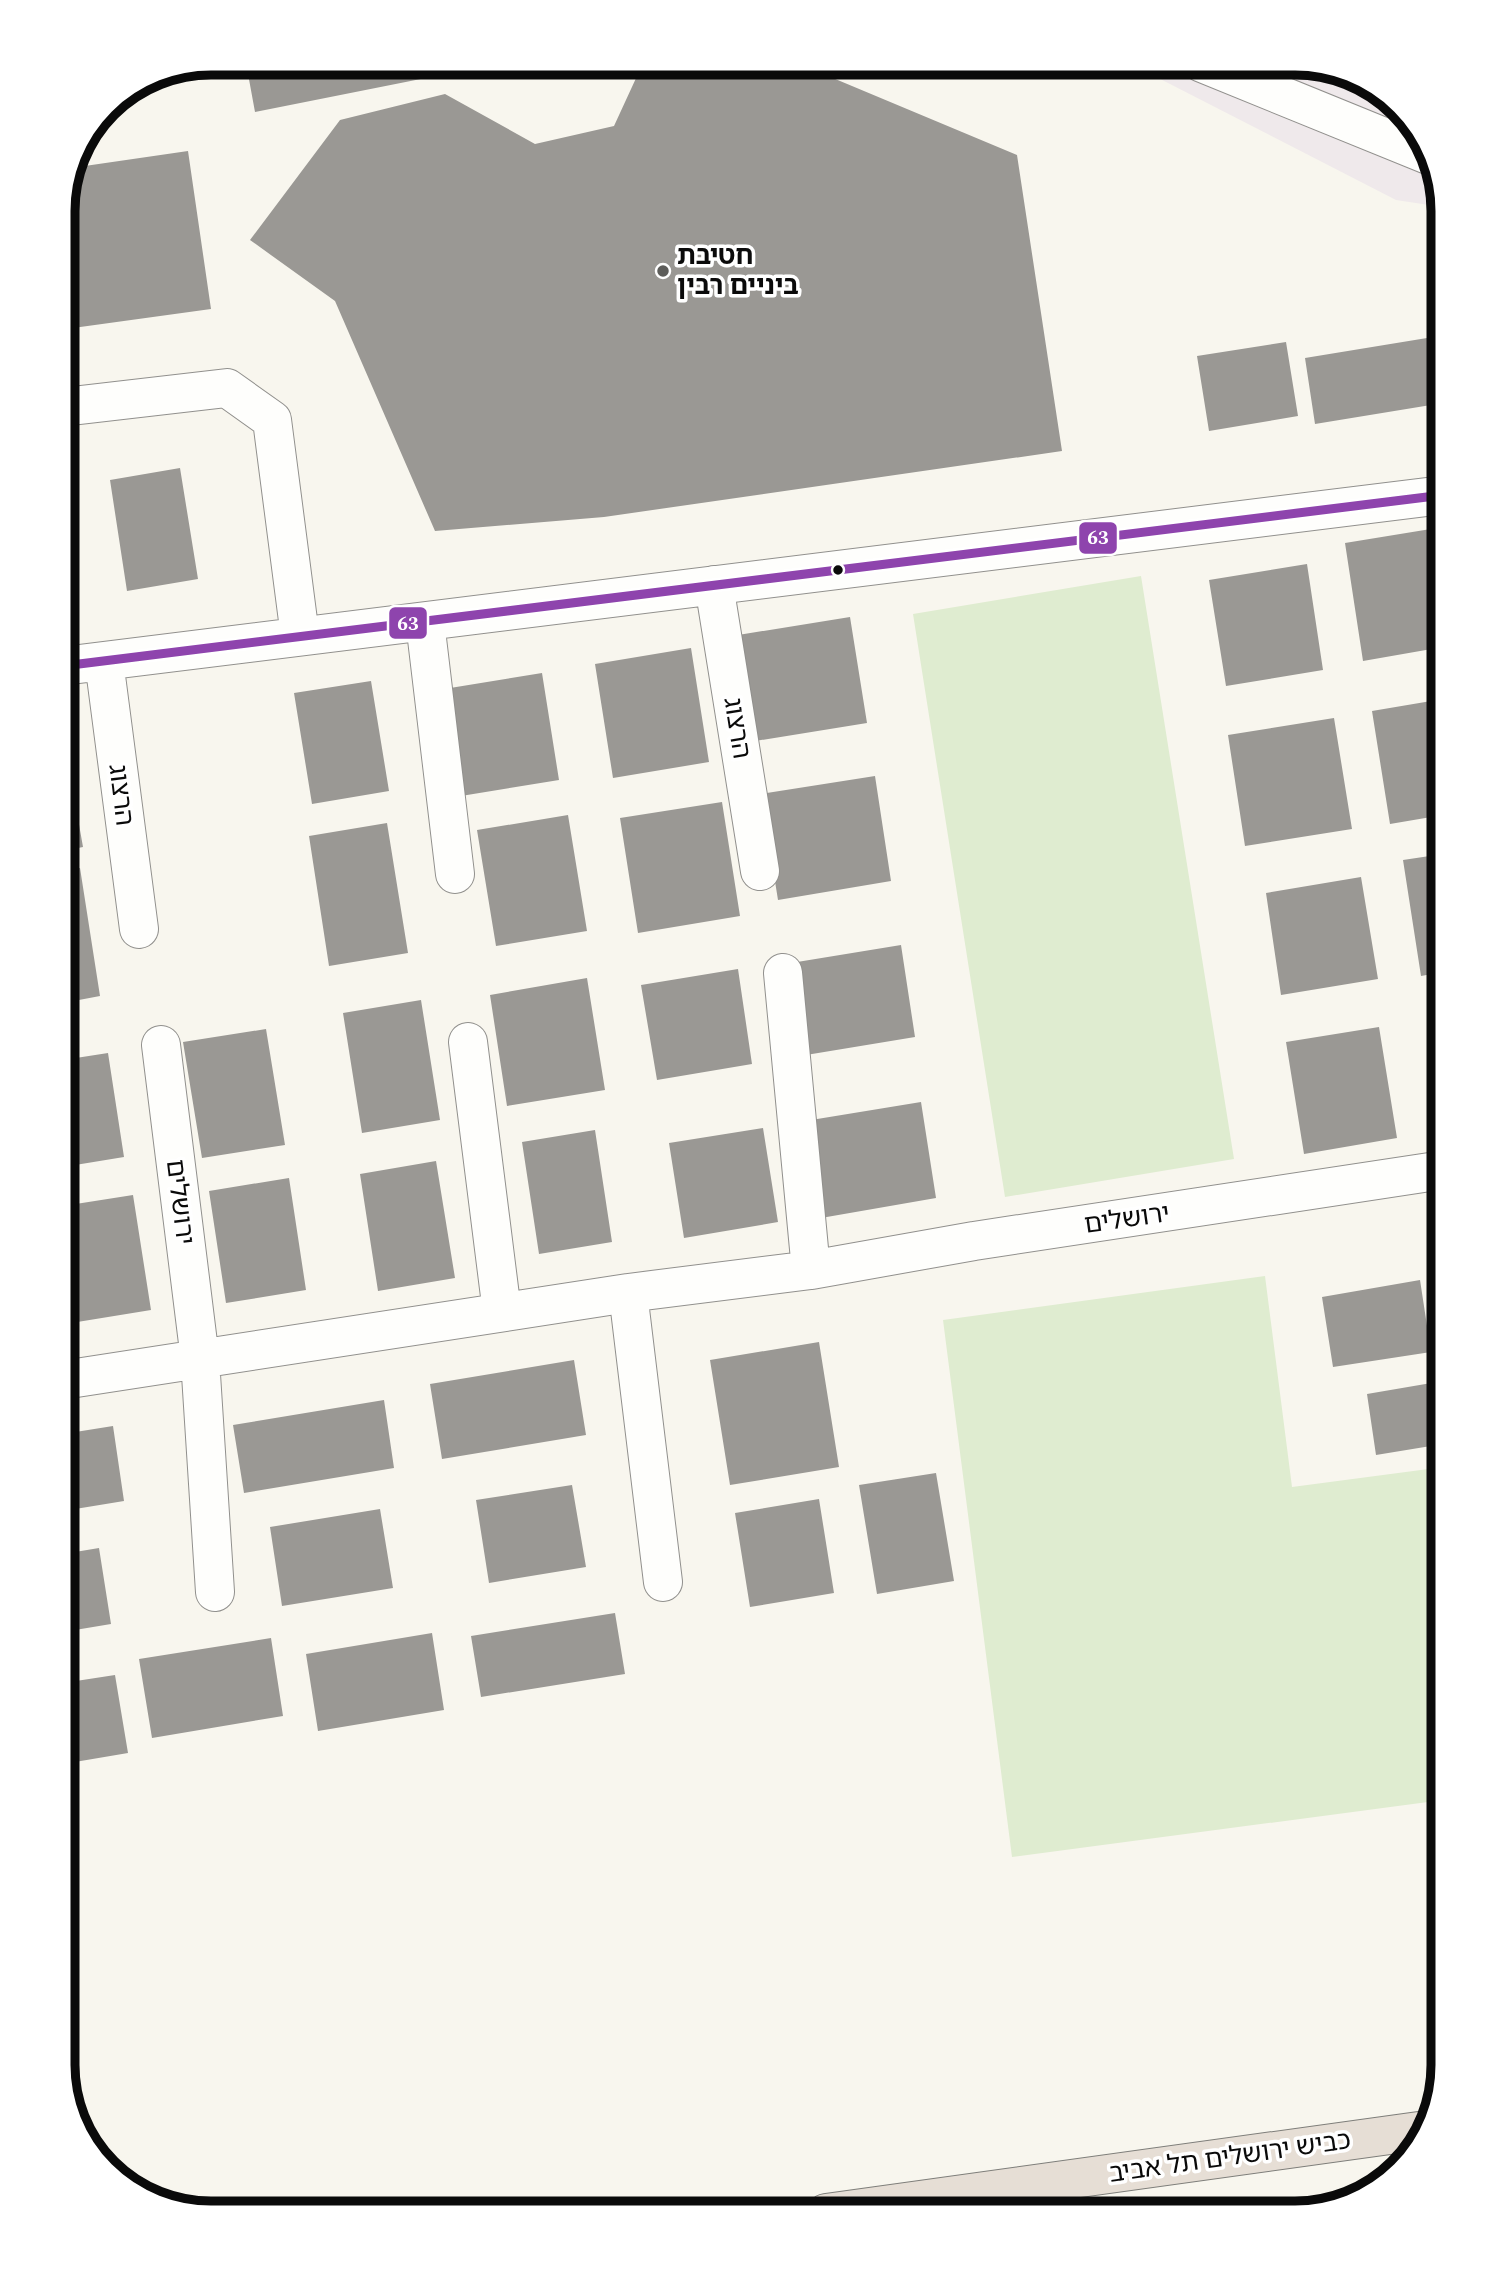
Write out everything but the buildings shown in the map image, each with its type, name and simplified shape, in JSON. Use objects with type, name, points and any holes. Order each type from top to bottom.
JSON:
[{"type":"highway","name":"כביש ירושלים תל אביב","points":[[915,2201],[1414,2132]]},
{"type":"street","points":[[1234,76],[1416,150]]},
{"type":"street","points":[[76,406],[227,388],[272,420],[300,636]]},
{"type":"street","points":[[76,664],[1431,496]]},
{"type":"street","name":"הרצוג","points":[[714,585],[760,870]]},
{"type":"street","points":[[425,622],[455,874]]},
{"type":"street","name":"הרצוג","points":[[104,661],[139,929]]},
{"type":"street","points":[[783,973],[811,1270]]},
{"type":"street","points":[[468,1042],[502,1312]]},
{"type":"street","name":"ירושלים","points":[[161,1045],[200,1359],[215,1592]]},
{"type":"street","name":"ירושלים","points":[[75,1378],[628,1293],[811,1270],[974,1241],[1431,1172]]},
{"type":"street","points":[[628,1293],[663,1582]]},
{"type":"shaded area","points":[[1154,76],[1304,76],[1339,82],[1355,89],[1378,103],[1391,115],[1413,143],[1420,159],[1431,205],[1396,200]]},
{"type":"green space","points":[[1141,576],[1234,1159],[1005,1197],[913,614]]},
{"type":"green space","points":[[1265,1276],[1292,1487],[1431,1469],[1431,1802],[1012,1857],[943,1320]]},
{"type":"transit line","name":"63","points":[[76,664],[1431,496]]},
{"type":"place","name":"חטיבת ביניים רבין","points":[[663,271]]}]
